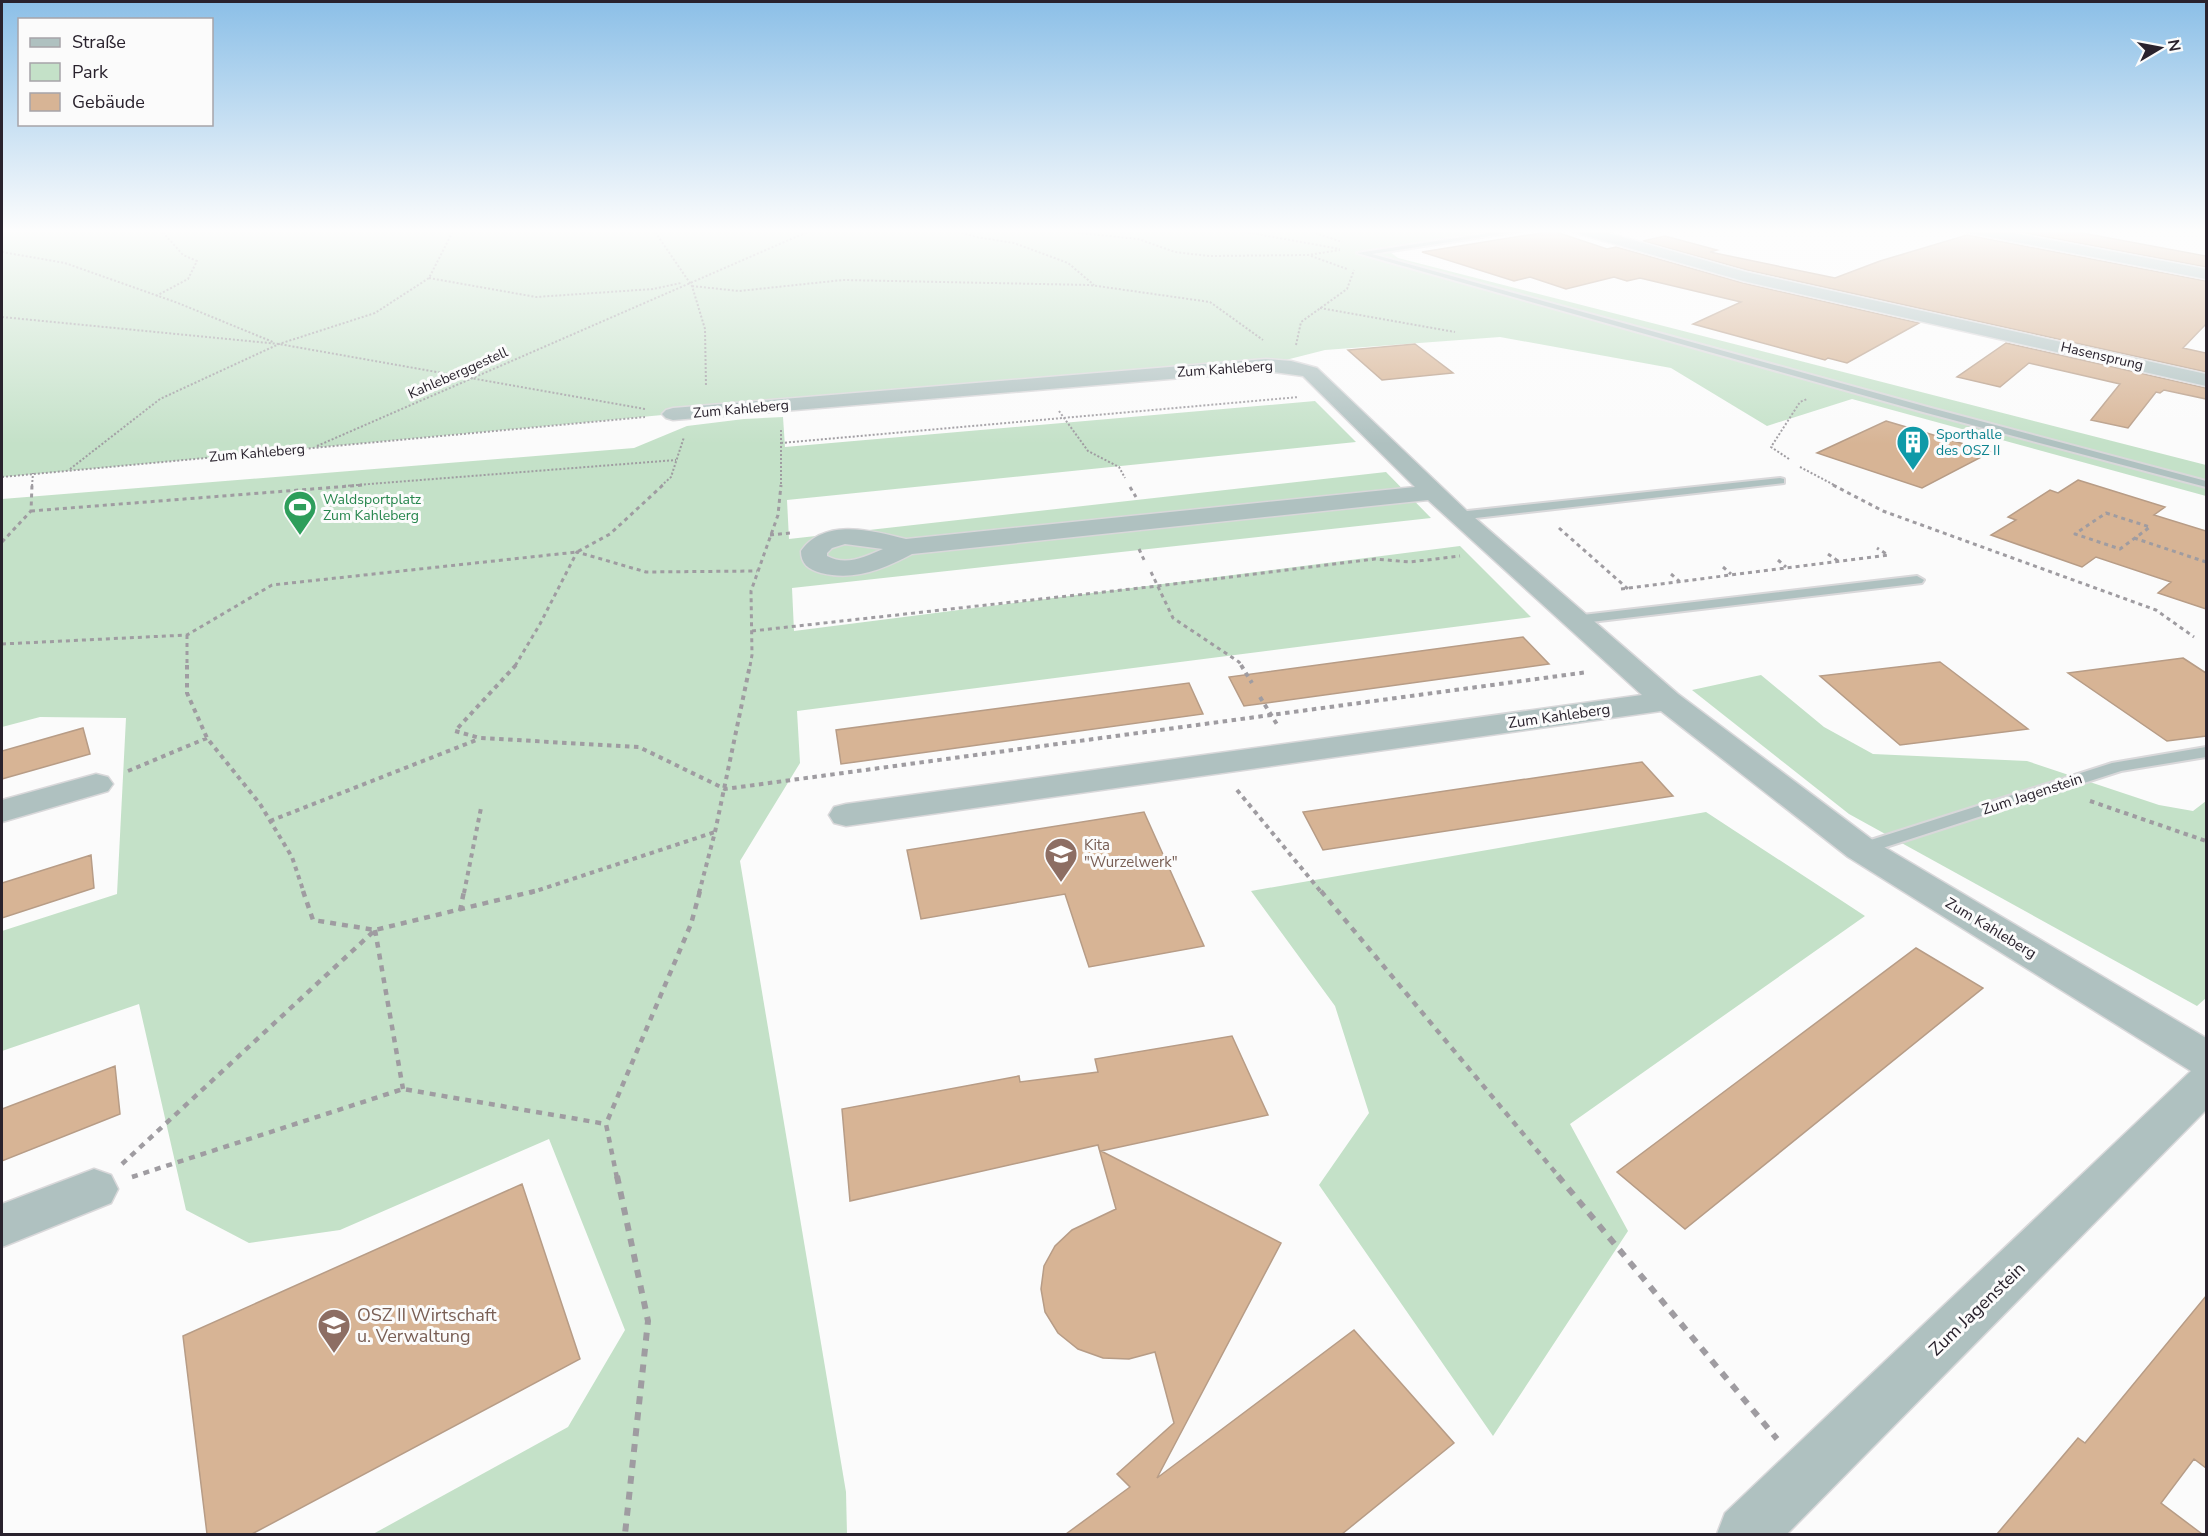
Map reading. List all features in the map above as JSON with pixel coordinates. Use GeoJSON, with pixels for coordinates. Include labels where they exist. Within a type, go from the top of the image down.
{"type":"FeatureCollection","features":[{"type":"Feature","properties":{"kind":"street","name":"Hasensprung"},"geometry":{"type":"LineString","coordinates":[[1853,301],[2206,380]]}},
{"type":"Feature","properties":{"kind":"street","name":"Zum Kahleberg"},"geometry":{"type":"LineString","coordinates":[[690,413],[1266,365],[1293,359],[1310,372],[1458,516],[1667,701],[1861,849],[2206,1059]]}},
{"type":"Feature","properties":{"kind":"street"},"geometry":{"type":"LineString","coordinates":[[906,547],[1432,492]]}},
{"type":"Feature","properties":{"kind":"street","name":"Zum Kahleberg"},"geometry":{"type":"LineString","coordinates":[[846,815],[1667,701]]}},
{"type":"Feature","properties":{"kind":"street"},"geometry":{"type":"LineString","coordinates":[[2,811],[96,784]]}},
{"type":"Feature","properties":{"kind":"street","name":"Zum Jagenstein"},"geometry":{"type":"LineString","coordinates":[[1746,1534],[2206,1083]]}},
{"type":"Feature","properties":{"kind":"street"},"geometry":{"type":"LineString","coordinates":[[2,1226],[94,1189]]}},
{"type":"Feature","properties":{"kind":"lane"},"geometry":{"type":"LineString","coordinates":[[1533,301],[2206,484]]}},
{"type":"Feature","properties":{"kind":"lane"},"geometry":{"type":"LineString","coordinates":[[1458,516],[1780,481]]}},
{"type":"Feature","properties":{"kind":"lane"},"geometry":{"type":"LineString","coordinates":[[1574,620],[1917,580]]}},
{"type":"Feature","properties":{"kind":"lane","name":"Zum Jagenstein"},"geometry":{"type":"LineString","coordinates":[[1861,849],[2118,767],[2206,752]]}},
{"type":"Feature","properties":{"kind":"path"},"geometry":{"type":"LineString","coordinates":[[168,301],[279,344]]}},
{"type":"Feature","properties":{"kind":"path"},"geometry":{"type":"LineString","coordinates":[[68,470],[160,399],[279,344],[375,313],[394,301]]}},
{"type":"Feature","properties":{"kind":"path","name":"Kahleberggestell"},"geometry":{"type":"LineString","coordinates":[[308,448],[647,301]]}},
{"type":"Feature","properties":{"kind":"path"},"geometry":{"type":"LineString","coordinates":[[696,301],[705,329],[690,413],[671,477],[610,534],[577,552],[540,624],[515,666],[455,731],[480,738],[639,747],[725,789],[1628,667]]}},
{"type":"Feature","properties":{"kind":"path"},"geometry":{"type":"LineString","coordinates":[[1201,301],[1210,302],[1293,359],[1301,322],[1330,301]]}},
{"type":"Feature","properties":{"kind":"path"},"geometry":{"type":"LineString","coordinates":[[1319,308],[1455,332]]}},
{"type":"Feature","properties":{"kind":"path"},"geometry":{"type":"LineString","coordinates":[[2,317],[279,344],[690,413]]}},
{"type":"Feature","properties":{"kind":"path"},"geometry":{"type":"LineString","coordinates":[[1843,387],[1800,402],[1771,447],[1812,475],[1883,511],[2156,610],[2194,637]]}},
{"type":"Feature","properties":{"kind":"path"},"geometry":{"type":"LineString","coordinates":[[781,443],[1332,394]]}},
{"type":"Feature","properties":{"kind":"path"},"geometry":{"type":"LineString","coordinates":[[625,1534],[648,1320],[606,1124],[692,924],[715,832],[752,655],[751,591],[778,515],[782,478],[780,405]]}},
{"type":"Feature","properties":{"kind":"path"},"geometry":{"type":"LineString","coordinates":[[1059,411],[1088,451],[1119,467],[1125,478]]}},
{"type":"Feature","properties":{"kind":"path","name":"Zum Kahleberg"},"geometry":{"type":"LineString","coordinates":[[2,477],[690,413]]}},
{"type":"Feature","properties":{"kind":"path"},"geometry":{"type":"LineString","coordinates":[[31,512],[676,460]]}},
{"type":"Feature","properties":{"kind":"path"},"geometry":{"type":"LineString","coordinates":[[2,542],[31,512],[33,473]]}},
{"type":"Feature","properties":{"kind":"path"},"geometry":{"type":"LineString","coordinates":[[1536,508],[1653,611]]}},
{"type":"Feature","properties":{"kind":"path"},"geometry":{"type":"LineString","coordinates":[[2106,513],[2150,527],[2134,538],[2120,549],[2075,534],[2106,513]]}},
{"type":"Feature","properties":{"kind":"path"},"geometry":{"type":"LineString","coordinates":[[2134,538],[2206,562]]}},
{"type":"Feature","properties":{"kind":"path"},"geometry":{"type":"LineString","coordinates":[[1617,590],[1888,555],[1877,548]]}},
{"type":"Feature","properties":{"kind":"path"},"geometry":{"type":"LineString","coordinates":[[2,644],[187,636],[272,585],[577,552],[646,572],[757,571]]}},
{"type":"Feature","properties":{"kind":"path"},"geometry":{"type":"LineString","coordinates":[[752,631],[1158,586],[1375,559],[1410,562],[1498,552]]}},
{"type":"Feature","properties":{"kind":"path"},"geometry":{"type":"LineString","coordinates":[[1828,554],[1838,561]]}},
{"type":"Feature","properties":{"kind":"path"},"geometry":{"type":"LineString","coordinates":[[1778,561],[1787,568]]}},
{"type":"Feature","properties":{"kind":"path"},"geometry":{"type":"LineString","coordinates":[[1723,567],[1732,574]]}},
{"type":"Feature","properties":{"kind":"path"},"geometry":{"type":"LineString","coordinates":[[1151,572],[1173,618],[1239,662],[1252,682]]}},
{"type":"Feature","properties":{"kind":"path"},"geometry":{"type":"LineString","coordinates":[[1671,574],[1680,581]]}},
{"type":"Feature","properties":{"kind":"path"},"geometry":{"type":"LineString","coordinates":[[187,636],[187,693],[207,738],[260,804],[292,857],[313,920],[375,930],[517,897],[715,832]]}},
{"type":"Feature","properties":{"kind":"path"},"geometry":{"type":"LineString","coordinates":[[96,784],[207,738]]}},
{"type":"Feature","properties":{"kind":"path"},"geometry":{"type":"LineString","coordinates":[[270,821],[480,738]]}},
{"type":"Feature","properties":{"kind":"path"},"geometry":{"type":"LineString","coordinates":[[1215,764],[1808,1475]]}},
{"type":"Feature","properties":{"kind":"path"},"geometry":{"type":"LineString","coordinates":[[2052,788],[2206,842]]}},
{"type":"Feature","properties":{"kind":"path"},"geometry":{"type":"LineString","coordinates":[[459,911],[481,808]]}},
{"type":"Feature","properties":{"kind":"path"},"geometry":{"type":"LineString","coordinates":[[375,930],[403,1089]]}},
{"type":"Feature","properties":{"kind":"path"},"geometry":{"type":"LineString","coordinates":[[94,1189],[375,930]]}},
{"type":"Feature","properties":{"kind":"path"},"geometry":{"type":"LineString","coordinates":[[94,1189],[403,1089],[606,1124]]}},
{"type":"Feature","properties":{"kind":"green space"},"geometry":{"type":"Polygon","coordinates":[[[2,301],[1565,301],[2206,465],[2206,496],[1852,399],[1767,426],[1671,368],[1500,337],[1325,350],[1266,365],[673,414],[2,477],[2,301]]]}},
{"type":"Feature","properties":{"kind":"green space"},"geometry":{"type":"Polygon","coordinates":[[[1315,401],[1356,442],[787,500],[789,539],[1386,472],[1431,518],[792,588],[794,631],[1460,546],[1531,617],[797,711],[800,763],[740,861],[846,1492],[847,1534],[373,1534],[568,1427],[625,1330],[549,1139],[340,1230],[249,1243],[186,1210],[139,1004],[2,1051],[2,931],[117,894],[126,718],[40,717],[2,727],[2,499],[634,448],[687,426],[744,419],[783,417],[785,447],[1315,401]]]}},
{"type":"Feature","properties":{"kind":"green space"},"geometry":{"type":"Polygon","coordinates":[[[1761,675],[1824,727],[1873,754],[2027,761],[2159,805],[2193,811],[2206,801],[2206,998],[2197,1006],[1849,814],[1692,690],[1761,675]]]}},
{"type":"Feature","properties":{"kind":"green space"},"geometry":{"type":"Polygon","coordinates":[[[1706,812],[1865,916],[1570,1124],[1628,1231],[1493,1436],[1319,1185],[1369,1113],[1335,1006],[1251,891],[1706,812]]]}},
{"type":"Feature","properties":{"kind":"building"},"geometry":{"type":"Polygon","coordinates":[[[1735,301],[1821,301],[1919,323],[1847,363],[1828,358],[1825,360],[1693,324],[1741,302],[1735,301]]]}},
{"type":"Feature","properties":{"kind":"building"},"geometry":{"type":"Polygon","coordinates":[[[1885,301],[2206,301],[2206,324],[2183,348],[2206,353],[2206,372],[1885,301]]]}},
{"type":"Feature","properties":{"kind":"building"},"geometry":{"type":"Polygon","coordinates":[[[2006,343],[2206,388],[2206,399],[2164,390],[2160,393],[2156,392],[2128,428],[2091,420],[2120,384],[2029,363],[2000,387],[1957,377],[2006,343]]]}},
{"type":"Feature","properties":{"kind":"building"},"geometry":{"type":"Polygon","coordinates":[[[1415,344],[1453,373],[1382,380],[1348,350],[1415,344]]]}},
{"type":"Feature","properties":{"kind":"building","name":"Sporthalle des OSZ II"},"geometry":{"type":"Polygon","coordinates":[[[1886,421],[1991,452],[1922,488],[1817,453],[1886,421]]]}},
{"type":"Feature","properties":{"kind":"building"},"geometry":{"type":"Polygon","coordinates":[[[2078,480],[2165,507],[2154,515],[2206,531],[2206,609],[2158,593],[2171,582],[2096,557],[2082,567],[1991,535],[2016,520],[2008,517],[2050,490],[2058,493],[2078,480]]]}},
{"type":"Feature","properties":{"kind":"building"},"geometry":{"type":"Polygon","coordinates":[[[1523,637],[1549,664],[1244,706],[1229,677],[1523,637]]]}},
{"type":"Feature","properties":{"kind":"building"},"geometry":{"type":"Polygon","coordinates":[[[2183,658],[2206,673],[2206,736],[2167,741],[2068,673],[2183,658]]]}},
{"type":"Feature","properties":{"kind":"building"},"geometry":{"type":"Polygon","coordinates":[[[1940,662],[2028,729],[1900,745],[1820,676],[1940,662]]]}},
{"type":"Feature","properties":{"kind":"building"},"geometry":{"type":"Polygon","coordinates":[[[1189,683],[1203,714],[841,764],[836,730],[1189,683]]]}},
{"type":"Feature","properties":{"kind":"building"},"geometry":{"type":"Polygon","coordinates":[[[83,728],[90,754],[2,779],[2,751],[83,728]]]}},
{"type":"Feature","properties":{"kind":"building"},"geometry":{"type":"Polygon","coordinates":[[[1642,762],[1673,796],[1323,850],[1303,812],[1642,762]]]}},
{"type":"Feature","properties":{"kind":"building"},"geometry":{"type":"Polygon","coordinates":[[[1144,812],[1204,946],[1089,967],[1065,894],[921,919],[907,850],[1144,812]]]}},
{"type":"Feature","properties":{"kind":"building"},"geometry":{"type":"Polygon","coordinates":[[[91,855],[94,888],[2,918],[2,883],[91,855]]]}},
{"type":"Feature","properties":{"kind":"building"},"geometry":{"type":"Polygon","coordinates":[[[1916,948],[1983,988],[1685,1229],[1617,1172],[1916,948]]]}},
{"type":"Feature","properties":{"kind":"building"},"geometry":{"type":"Polygon","coordinates":[[[1232,1036],[1268,1115],[1101,1151],[1281,1243],[1157,1478],[1354,1330],[1454,1443],[1342,1534],[1066,1534],[1130,1487],[1117,1474],[1174,1423],[1155,1352],[1129,1359],[1103,1358],[1078,1349],[1058,1333],[1045,1312],[1041,1289],[1044,1266],[1055,1246],[1072,1230],[1116,1209],[1098,1145],[850,1201],[842,1109],[1019,1076],[1020,1082],[1098,1072],[1095,1059],[1232,1036]]]}},
{"type":"Feature","properties":{"kind":"building"},"geometry":{"type":"Polygon","coordinates":[[[115,1066],[120,1114],[2,1161],[2,1109],[115,1066]]]}},
{"type":"Feature","properties":{"kind":"building"},"geometry":{"type":"Polygon","coordinates":[[[522,1184],[580,1359],[252,1534],[207,1534],[183,1336],[522,1184]]]}},
{"type":"Feature","properties":{"kind":"building"},"geometry":{"type":"Polygon","coordinates":[[[2206,1296],[2206,1468],[2194,1459],[2161,1503],[2202,1534],[1997,1534],[2078,1438],[2085,1443],[2206,1296]]]}},
{"type":"Feature","properties":{"kind":"place","name":"Sporthalle des OSZ II"},"geometry":{"type":"Point","coordinates":[1913,471]}},
{"type":"Feature","properties":{"kind":"place","name":"Waldsportplatz Zum Kahleberg"},"geometry":{"type":"Point","coordinates":[300,536]}},
{"type":"Feature","properties":{"kind":"place","name":"Kita \"Wurzelwerk\""},"geometry":{"type":"Point","coordinates":[1061,883]}},
{"type":"Feature","properties":{"kind":"place","name":"OSZ II Wirtschaft u. Verwaltung"},"geometry":{"type":"Point","coordinates":[334,1354]}}]}
